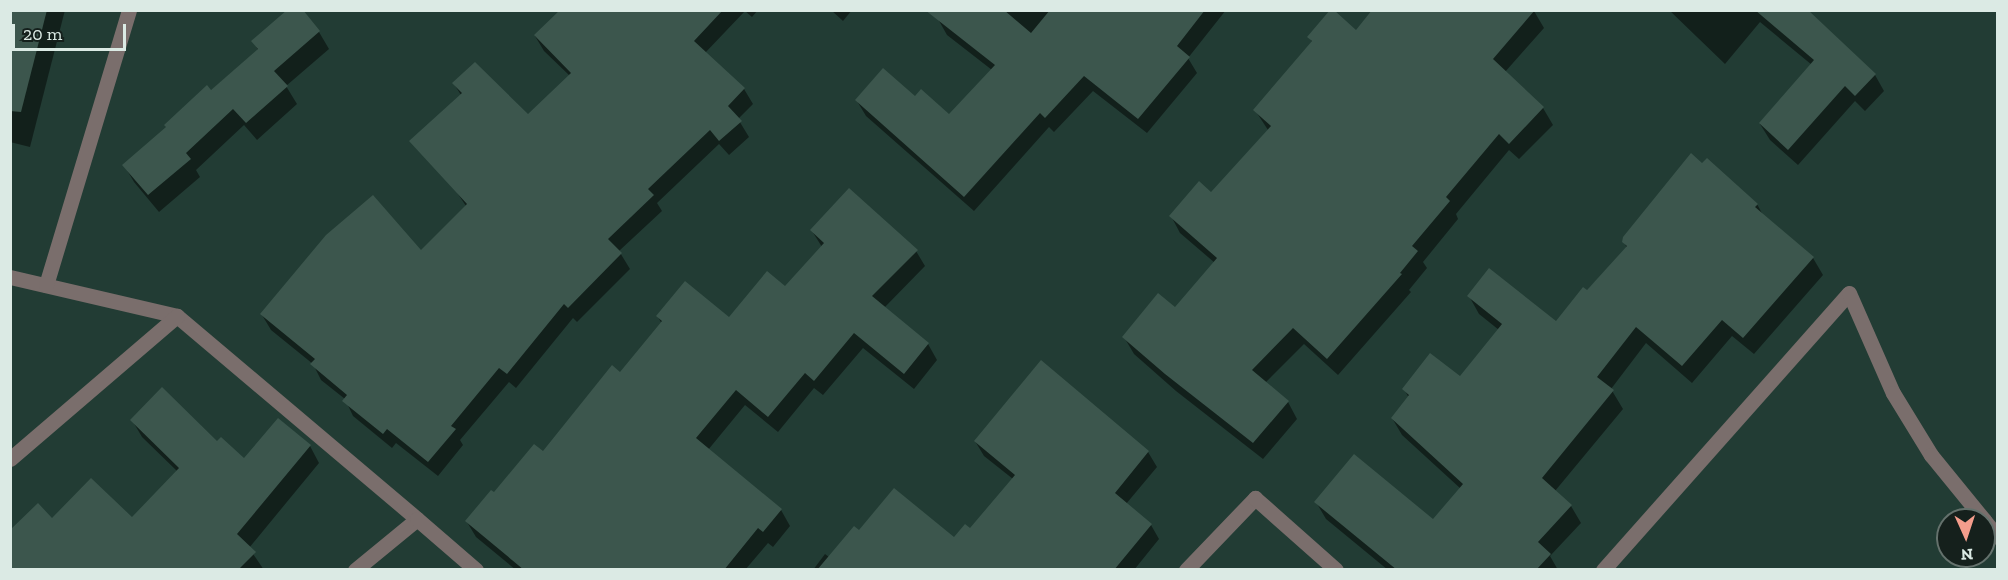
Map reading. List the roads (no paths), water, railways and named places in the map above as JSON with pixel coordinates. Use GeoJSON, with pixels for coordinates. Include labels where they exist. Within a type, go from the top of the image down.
{"type":"FeatureCollection","features":[{"type":"Feature","properties":{"kind":"street"},"geometry":{"type":"LineString","coordinates":[[46,285],[129,10]]}},
{"type":"Feature","properties":{"kind":"street"},"geometry":{"type":"LineString","coordinates":[[10,277],[177,316],[476,570]]}},
{"type":"Feature","properties":{"kind":"street"},"geometry":{"type":"LineString","coordinates":[[1603,570],[1849,293],[1893,393],[1931,455],[1974,508]]}},
{"type":"Feature","properties":{"kind":"street"},"geometry":{"type":"LineString","coordinates":[[10,459],[177,316]]}},
{"type":"Feature","properties":{"kind":"street"},"geometry":{"type":"LineString","coordinates":[[1186,570],[1255,498],[1336,570]]}},
{"type":"Feature","properties":{"kind":"street"},"geometry":{"type":"LineString","coordinates":[[355,570],[417,519]]}}]}
